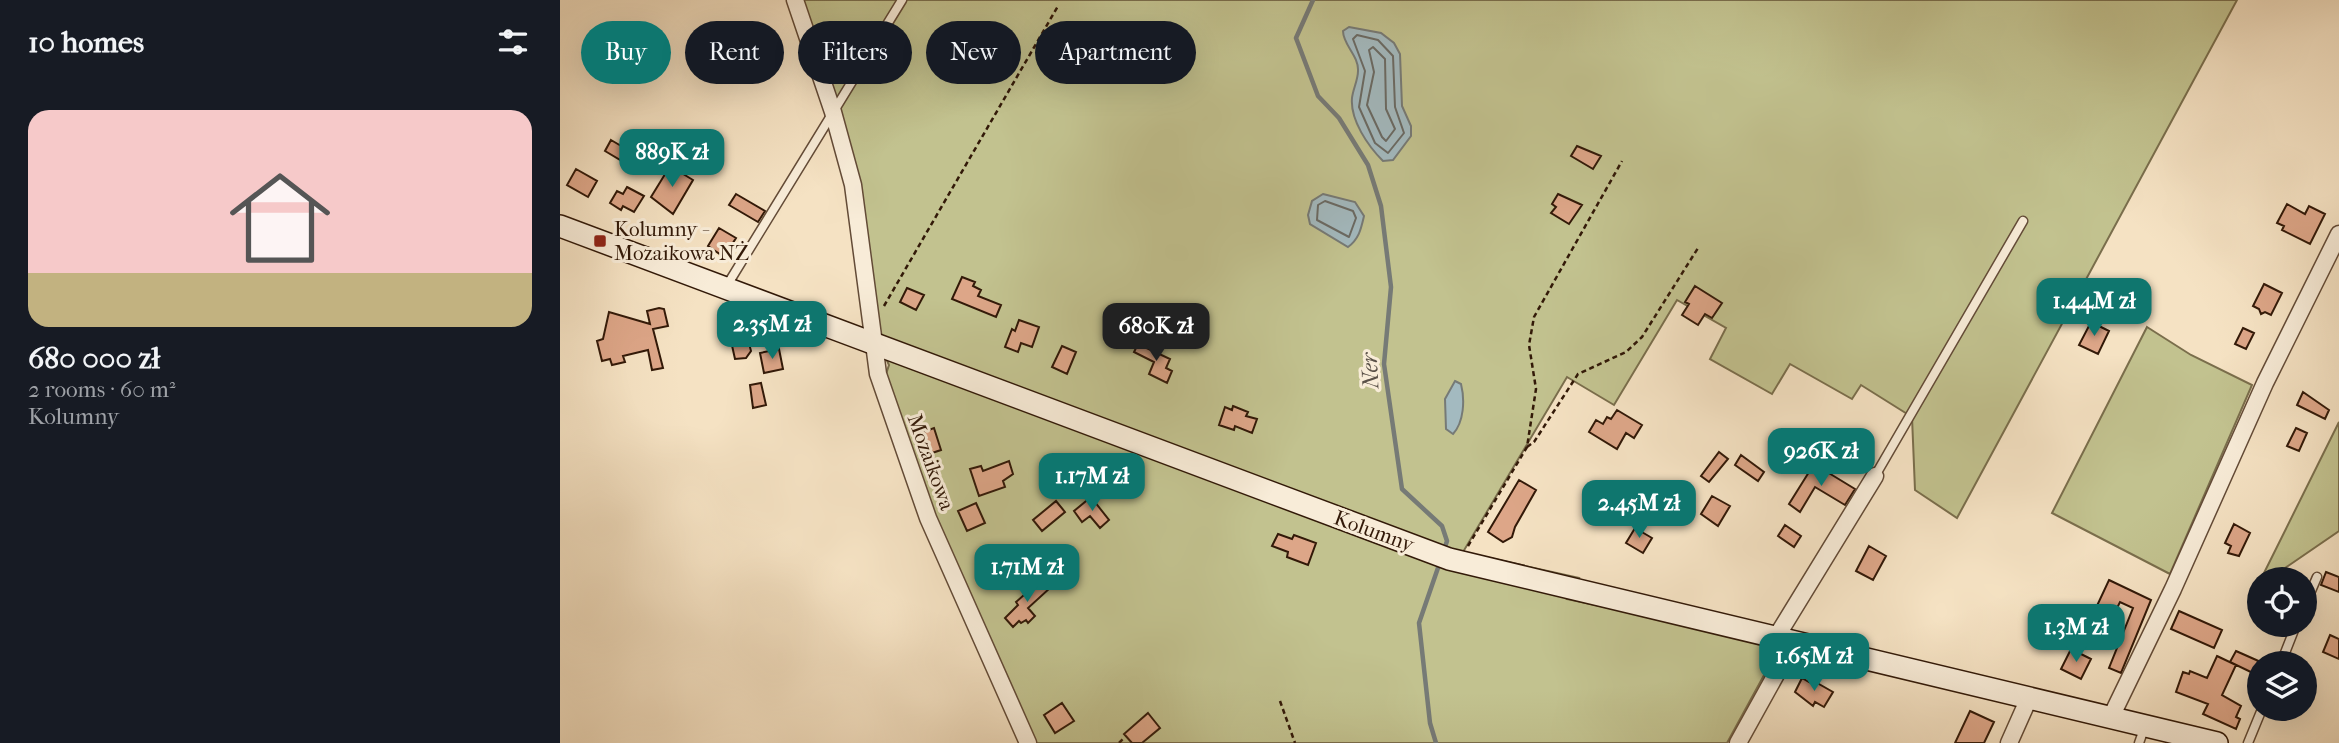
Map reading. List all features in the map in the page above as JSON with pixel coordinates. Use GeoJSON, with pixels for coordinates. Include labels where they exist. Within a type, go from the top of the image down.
{"type":"FeatureCollection","features":[{"type":"Feature","properties":{"kind":"street","name":"Mozaikowa"},"geometry":{"type":"LineString","coordinates":[[795,0],[833,112],[853,185],[878,374],[928,518],[1028,743]]}},
{"type":"Feature","properties":{"kind":"street","name":"Kolumny"},"geometry":{"type":"LineString","coordinates":[[560,226],[725,288],[873,335],[1446,557],[2111,717],[2142,734],[2217,743]]}},
{"type":"Feature","properties":{"kind":"street"},"geometry":{"type":"LineString","coordinates":[[2111,717],[2173,589],[2264,383],[2339,234]]}},
{"type":"Feature","properties":{"kind":"street"},"geometry":{"type":"LineString","coordinates":[[1738,743],[1786,640],[1780,631],[1875,476]]}},
{"type":"Feature","properties":{"kind":"street"},"geometry":{"type":"LineString","coordinates":[[2009,743],[2029,698]]}},
{"type":"Feature","properties":{"kind":"lane"},"geometry":{"type":"LineString","coordinates":[[725,288],[902,0]]}},
{"type":"Feature","properties":{"kind":"lane"},"geometry":{"type":"LineString","coordinates":[[1875,476],[2023,220]]}},
{"type":"Feature","properties":{"kind":"lane"},"geometry":{"type":"LineString","coordinates":[[2248,743],[2257,721]]}},
{"type":"Feature","properties":{"kind":"path"},"geometry":{"type":"LineString","coordinates":[[873,335],[1058,6]]}},
{"type":"Feature","properties":{"kind":"path"},"geometry":{"type":"LineString","coordinates":[[1446,557],[1493,501],[1527,447],[1534,417],[1536,389],[1529,345],[1534,317],[1622,161]]}},
{"type":"Feature","properties":{"kind":"path"},"geometry":{"type":"LineString","coordinates":[[1527,447],[1534,442],[1578,374],[1626,352],[1642,337],[1698,248]]}},
{"type":"Feature","properties":{"kind":"path"},"geometry":{"type":"LineString","coordinates":[[1280,701],[1295,743]]}},
{"type":"Feature","properties":{"kind":"path"},"geometry":{"type":"LineString","coordinates":[[1119,743],[1124,738]]}},
{"type":"Feature","properties":{"kind":"green space"},"geometry":{"type":"Polygon","coordinates":[[[798,0],[2237,0],[1957,518],[1915,490],[1912,417],[1861,385],[1852,399],[1790,364],[1772,394],[1710,359],[1726,328],[1677,300],[1614,405],[1567,377],[1463,552],[1579,578],[1567,599],[1781,644],[1727,743],[1035,743],[943,537],[895,412],[886,374],[889,365],[872,328],[859,207],[823,84],[912,84],[912,21],[804,21],[798,0]]]}},
{"type":"Feature","properties":{"kind":"green space"},"geometry":{"type":"Polygon","coordinates":[[[2147,327],[2191,355],[2252,385],[2170,574],[2052,513],[2147,327]]]}},
{"type":"Feature","properties":{"kind":"green space"},"geometry":{"type":"Polygon","coordinates":[[[2339,422],[2339,531],[2286,567],[2267,567],[2339,422]]]}},
{"type":"Feature","properties":{"kind":"water"},"geometry":{"type":"Polygon","coordinates":[[[1349,27],[1381,33],[1394,43],[1400,54],[1402,106],[1411,126],[1411,136],[1393,160],[1383,161],[1377,155],[1361,132],[1354,115],[1352,98],[1358,66],[1345,41],[1343,31],[1349,27]]]}},
{"type":"Feature","properties":{"kind":"water"},"geometry":{"type":"Polygon","coordinates":[[[1323,194],[1355,202],[1364,216],[1357,237],[1348,247],[1310,224],[1308,215],[1312,201],[1323,194]]]}},
{"type":"Feature","properties":{"kind":"water"},"geometry":{"type":"Polygon","coordinates":[[[1455,381],[1461,384],[1463,404],[1457,429],[1453,434],[1446,429],[1445,399],[1455,381]]]}},
{"type":"Feature","properties":{"kind":"building"},"geometry":{"type":"Polygon","coordinates":[[[611,140],[628,150],[622,161],[605,151],[611,140]]]}},
{"type":"Feature","properties":{"kind":"building"},"geometry":{"type":"Polygon","coordinates":[[[1577,146],[1601,156],[1593,169],[1571,156],[1577,146]]]}},
{"type":"Feature","properties":{"kind":"building"},"geometry":{"type":"Polygon","coordinates":[[[670,166],[693,180],[673,214],[651,197],[670,166]]]}},
{"type":"Feature","properties":{"kind":"building"},"geometry":{"type":"Polygon","coordinates":[[[576,169],[597,181],[588,197],[567,185],[576,169]]]}},
{"type":"Feature","properties":{"kind":"building"},"geometry":{"type":"Polygon","coordinates":[[[627,187],[644,196],[634,212],[623,206],[621,210],[610,203],[617,191],[623,194],[627,187]]]}},
{"type":"Feature","properties":{"kind":"building"},"geometry":{"type":"Polygon","coordinates":[[[736,194],[765,211],[758,222],[729,205],[736,194]]]}},
{"type":"Feature","properties":{"kind":"building"},"geometry":{"type":"Polygon","coordinates":[[[1558,194],[1582,205],[1569,224],[1551,213],[1556,207],[1552,204],[1558,194]]]}},
{"type":"Feature","properties":{"kind":"building"},"geometry":{"type":"Polygon","coordinates":[[[2287,204],[2305,214],[2309,206],[2325,214],[2310,244],[2282,230],[2284,226],[2277,223],[2287,204]]]}},
{"type":"Feature","properties":{"kind":"building"},"geometry":{"type":"Polygon","coordinates":[[[719,228],[736,238],[724,257],[708,246],[719,228]]]}},
{"type":"Feature","properties":{"kind":"building"},"geometry":{"type":"Polygon","coordinates":[[[962,277],[975,282],[973,286],[981,290],[978,296],[1001,305],[996,317],[952,299],[962,277]]]}},
{"type":"Feature","properties":{"kind":"building"},"geometry":{"type":"Polygon","coordinates":[[[2264,284],[2282,293],[2271,315],[2265,312],[2261,314],[2259,309],[2253,306],[2264,284]]]}},
{"type":"Feature","properties":{"kind":"building"},"geometry":{"type":"Polygon","coordinates":[[[1695,286],[1722,303],[1712,318],[1705,314],[1698,325],[1682,315],[1689,304],[1685,302],[1695,286]]]}},
{"type":"Feature","properties":{"kind":"building"},"geometry":{"type":"Polygon","coordinates":[[[907,288],[924,295],[916,310],[900,302],[907,288]]]}},
{"type":"Feature","properties":{"kind":"building"},"geometry":{"type":"Polygon","coordinates":[[[664,309],[668,326],[653,329],[663,368],[652,370],[648,350],[623,356],[625,362],[612,365],[610,359],[602,361],[597,341],[603,339],[609,312],[650,324],[647,311],[664,309]]]}},
{"type":"Feature","properties":{"kind":"building"},"geometry":{"type":"Polygon","coordinates":[[[1019,320],[1039,327],[1032,347],[1021,343],[1018,352],[1005,347],[1019,320]]]}},
{"type":"Feature","properties":{"kind":"building"},"geometry":{"type":"Polygon","coordinates":[[[2091,322],[2109,331],[2098,354],[2079,345],[2091,322]]]}},
{"type":"Feature","properties":{"kind":"building"},"geometry":{"type":"Polygon","coordinates":[[[744,324],[751,351],[746,358],[735,359],[729,332],[744,324]]]}},
{"type":"Feature","properties":{"kind":"building"},"geometry":{"type":"Polygon","coordinates":[[[2243,328],[2254,333],[2246,349],[2235,344],[2243,328]]]}},
{"type":"Feature","properties":{"kind":"building"},"geometry":{"type":"Polygon","coordinates":[[[1138,344],[1170,359],[1166,368],[1172,371],[1167,383],[1149,374],[1154,362],[1134,352],[1138,344]]]}},
{"type":"Feature","properties":{"kind":"building"},"geometry":{"type":"Polygon","coordinates":[[[1062,346],[1076,352],[1067,374],[1052,367],[1062,346]]]}},
{"type":"Feature","properties":{"kind":"building"},"geometry":{"type":"Polygon","coordinates":[[[779,349],[783,369],[764,373],[760,353],[779,349]]]}},
{"type":"Feature","properties":{"kind":"building"},"geometry":{"type":"Polygon","coordinates":[[[761,383],[766,405],[753,408],[750,385],[761,383]]]}},
{"type":"Feature","properties":{"kind":"building"},"geometry":{"type":"Polygon","coordinates":[[[2303,392],[2329,410],[2325,419],[2297,405],[2303,392]]]}},
{"type":"Feature","properties":{"kind":"building"},"geometry":{"type":"Polygon","coordinates":[[[1233,406],[1248,412],[1246,416],[1257,419],[1252,433],[1235,426],[1234,430],[1219,425],[1225,407],[1232,410],[1233,406]]]}},
{"type":"Feature","properties":{"kind":"building"},"geometry":{"type":"Polygon","coordinates":[[[1617,410],[1642,425],[1634,438],[1626,433],[1617,449],[1589,432],[1596,420],[1603,424],[1607,417],[1611,419],[1617,410]]]}},
{"type":"Feature","properties":{"kind":"building"},"geometry":{"type":"Polygon","coordinates":[[[934,428],[941,450],[923,456],[915,435],[934,428]]]}},
{"type":"Feature","properties":{"kind":"building"},"geometry":{"type":"Polygon","coordinates":[[[2296,428],[2307,433],[2299,451],[2287,446],[2296,428]]]}},
{"type":"Feature","properties":{"kind":"building"},"geometry":{"type":"Polygon","coordinates":[[[1719,452],[1728,459],[1709,482],[1701,476],[1719,452]]]}},
{"type":"Feature","properties":{"kind":"building"},"geometry":{"type":"Polygon","coordinates":[[[1741,455],[1764,472],[1758,481],[1735,465],[1741,455]]]}},
{"type":"Feature","properties":{"kind":"building"},"geometry":{"type":"Polygon","coordinates":[[[1009,461],[1013,474],[1003,481],[1005,487],[979,496],[970,469],[981,466],[983,471],[1009,461]]]}},
{"type":"Feature","properties":{"kind":"building"},"geometry":{"type":"Polygon","coordinates":[[[1814,464],[1855,489],[1845,505],[1815,487],[1800,512],[1789,504],[1814,464]]]}},
{"type":"Feature","properties":{"kind":"building"},"geometry":{"type":"Polygon","coordinates":[[[1519,480],[1536,490],[1512,537],[1503,542],[1488,532],[1519,480]]]}},
{"type":"Feature","properties":{"kind":"building"},"geometry":{"type":"Polygon","coordinates":[[[1712,496],[1730,506],[1718,526],[1701,514],[1712,496]]]}},
{"type":"Feature","properties":{"kind":"building"},"geometry":{"type":"Polygon","coordinates":[[[1091,497],[1109,520],[1100,528],[1090,516],[1082,522],[1074,511],[1091,497]]]}},
{"type":"Feature","properties":{"kind":"building"},"geometry":{"type":"Polygon","coordinates":[[[1056,501],[1065,512],[1042,531],[1033,520],[1056,501]]]}},
{"type":"Feature","properties":{"kind":"building"},"geometry":{"type":"Polygon","coordinates":[[[976,503],[985,523],[967,531],[958,511],[976,503]]]}},
{"type":"Feature","properties":{"kind":"building"},"geometry":{"type":"Polygon","coordinates":[[[2234,524],[2250,533],[2239,556],[2228,553],[2231,546],[2225,543],[2234,524]]]}},
{"type":"Feature","properties":{"kind":"building"},"geometry":{"type":"Polygon","coordinates":[[[1785,525],[1801,536],[1794,547],[1778,536],[1785,525]]]}},
{"type":"Feature","properties":{"kind":"building"},"geometry":{"type":"Polygon","coordinates":[[[1635,528],[1652,538],[1643,553],[1626,543],[1635,528]]]}},
{"type":"Feature","properties":{"kind":"building"},"geometry":{"type":"Polygon","coordinates":[[[1278,534],[1292,539],[1294,535],[1316,543],[1308,565],[1287,557],[1288,552],[1272,546],[1278,534]]]}},
{"type":"Feature","properties":{"kind":"building"},"geometry":{"type":"Polygon","coordinates":[[[1869,546],[1886,556],[1873,580],[1856,571],[1869,546]]]}},
{"type":"Feature","properties":{"kind":"building"},"geometry":{"type":"Polygon","coordinates":[[[2326,572],[2339,577],[2339,592],[2321,585],[2326,572]]]}},
{"type":"Feature","properties":{"kind":"building"},"geometry":{"type":"Polygon","coordinates":[[[1042,579],[1050,588],[1028,608],[1035,616],[1028,623],[1026,620],[1021,623],[1019,621],[1013,627],[1005,618],[1018,605],[1016,602],[1042,579]]]}},
{"type":"Feature","properties":{"kind":"building"},"geometry":{"type":"Polygon","coordinates":[[[2109,580],[2151,600],[2121,673],[2109,668],[2133,608],[2120,602],[2112,618],[2095,610],[2109,580]]]}},
{"type":"Feature","properties":{"kind":"building"},"geometry":{"type":"Polygon","coordinates":[[[2179,611],[2222,630],[2214,648],[2171,629],[2179,611]]]}},
{"type":"Feature","properties":{"kind":"building"},"geometry":{"type":"Polygon","coordinates":[[[2330,635],[2339,639],[2339,659],[2323,652],[2330,635]]]}},
{"type":"Feature","properties":{"kind":"building"},"geometry":{"type":"Polygon","coordinates":[[[2071,649],[2091,659],[2081,679],[2061,669],[2071,649]]]}},
{"type":"Feature","properties":{"kind":"building"},"geometry":{"type":"Polygon","coordinates":[[[2236,651],[2247,656],[2247,670],[2230,662],[2236,651]]]}},
{"type":"Feature","properties":{"kind":"building"},"geometry":{"type":"Polygon","coordinates":[[[2217,656],[2236,665],[2222,695],[2241,706],[2236,717],[2240,719],[2236,729],[2203,714],[2208,704],[2176,692],[2183,672],[2189,674],[2190,671],[2207,678],[2217,656]]]}},
{"type":"Feature","properties":{"kind":"building"},"geometry":{"type":"Polygon","coordinates":[[[1802,678],[1809,682],[1810,679],[1833,692],[1824,707],[1815,702],[1813,706],[1795,692],[1802,678]]]}},
{"type":"Feature","properties":{"kind":"building"},"geometry":{"type":"Polygon","coordinates":[[[1062,703],[1074,721],[1055,733],[1044,715],[1062,703]]]}},
{"type":"Feature","properties":{"kind":"building"},"geometry":{"type":"Polygon","coordinates":[[[1970,711],[1994,722],[1984,743],[1955,743],[1970,711]]]}},
{"type":"Feature","properties":{"kind":"building"},"geometry":{"type":"Polygon","coordinates":[[[1148,713],[1160,728],[1142,743],[1132,743],[1124,734],[1148,713]]]}},
{"type":"Feature","properties":{"kind":"waterway","name":"Ner"},"geometry":{"type":"LineString","coordinates":[[1313,0],[1296,38],[1318,96],[1339,118],[1368,165],[1381,206],[1391,287],[1384,364],[1402,489],[1442,526],[1447,541],[1444,550]]}},
{"type":"Feature","properties":{"kind":"waterway","name":"Ner"},"geometry":{"type":"LineString","coordinates":[[1436,743],[1430,723],[1419,623],[1440,562]]}},
{"type":"Feature","properties":{"kind":"place","name":"Kolumny - Mozaikowa NŻ"},"geometry":{"type":"Point","coordinates":[600,241]}}]}
